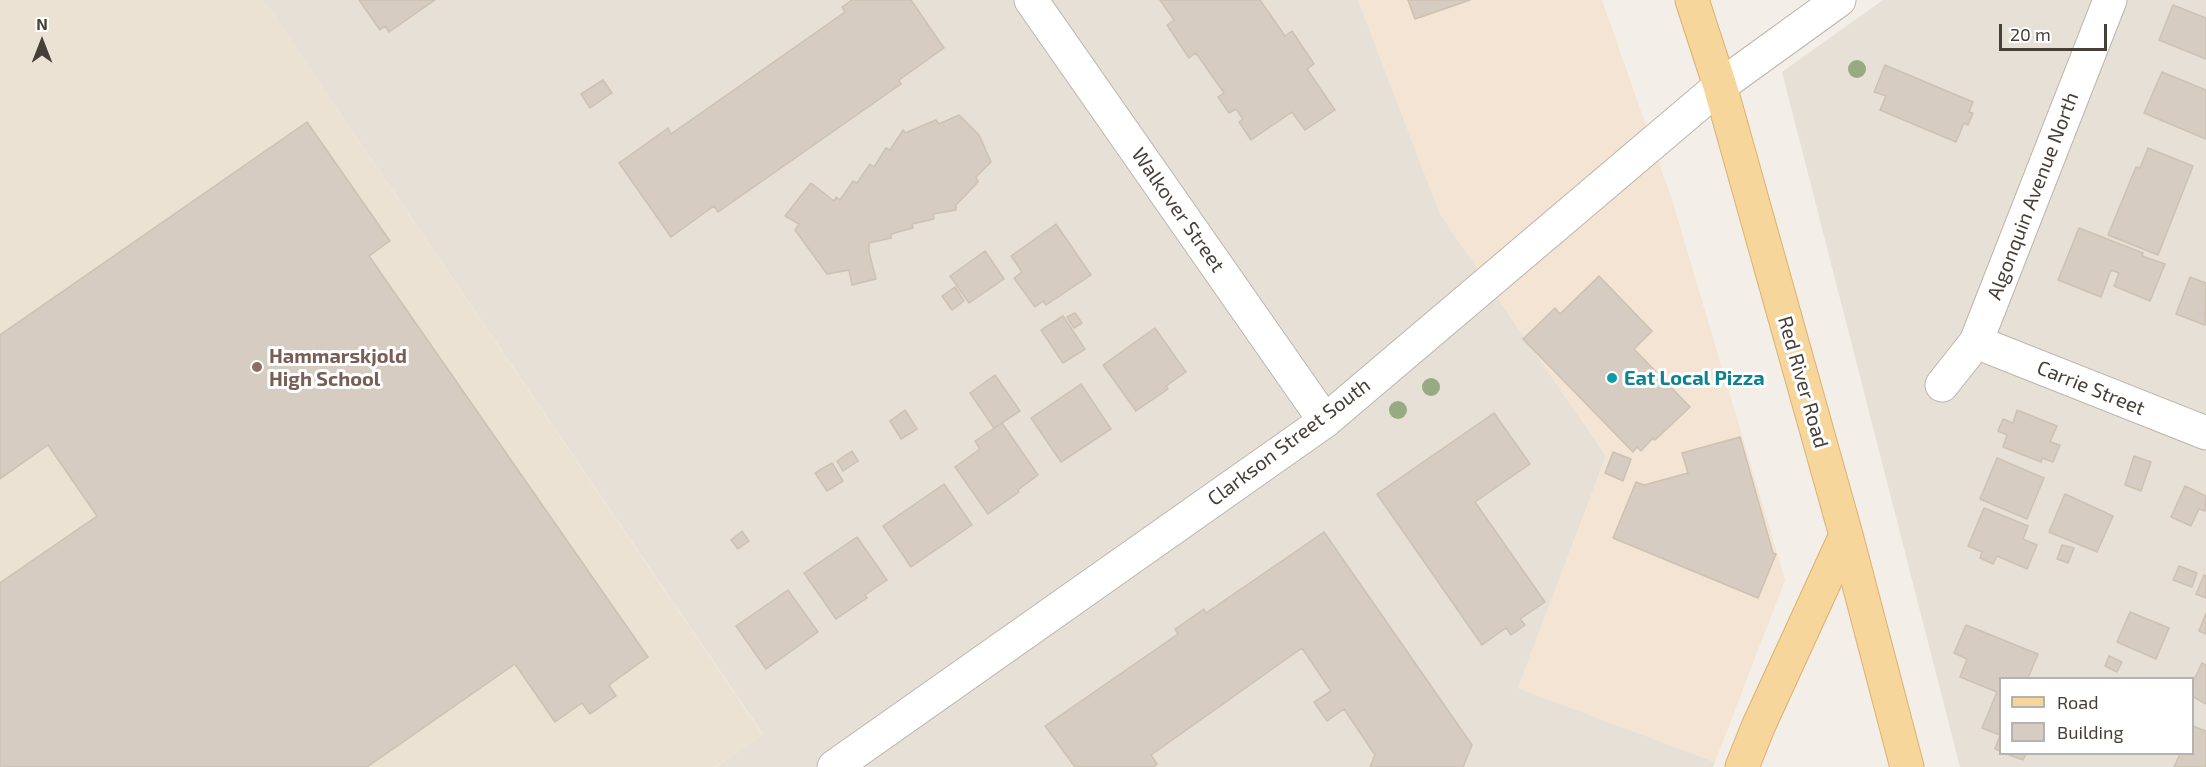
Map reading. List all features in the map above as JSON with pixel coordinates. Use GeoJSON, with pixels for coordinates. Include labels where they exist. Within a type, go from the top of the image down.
{"type":"FeatureCollection","features":[{"type":"Feature","properties":{"kind":"main road","name":"Red River Road"},"geometry":{"type":"LineString","coordinates":[[1692,0],[1720,86],[1846,535],[1907,767]]}},
{"type":"Feature","properties":{"kind":"main road"},"geometry":{"type":"LineString","coordinates":[[1742,767],[1846,535]]}},
{"type":"Feature","properties":{"kind":"street","name":"Walkover Street"},"geometry":{"type":"LineString","coordinates":[[1031,0],[1325,421]]}},
{"type":"Feature","properties":{"kind":"street","name":"Clarkson Street South"},"geometry":{"type":"LineString","coordinates":[[834,767],[1325,421],[1720,86],[1839,0]]}},
{"type":"Feature","properties":{"kind":"street","name":"Algonquin Avenue North"},"geometry":{"type":"LineString","coordinates":[[1942,385],[1976,342],[2110,0]]}},
{"type":"Feature","properties":{"kind":"street","name":"Carrie Street"},"geometry":{"type":"LineString","coordinates":[[1976,342],[2206,433]]}},
{"type":"Feature","properties":{"kind":"shaded area","name":"Hammarskjold High School"},"geometry":{"type":"Polygon","coordinates":[[[0,0],[263,0],[763,735],[715,767],[0,767],[0,0]]]}},
{"type":"Feature","properties":{"kind":"shaded area"},"geometry":{"type":"Polygon","coordinates":[[[263,0],[1358,0],[1440,214],[1606,456],[1518,688],[1715,762],[1713,767],[716,767],[763,734],[263,0]]]}},
{"type":"Feature","properties":{"kind":"shaded area"},"geometry":{"type":"Polygon","coordinates":[[[1358,0],[1602,0],[1672,200],[1785,580],[1715,762],[1518,688],[1606,456],[1440,214],[1358,0]]]}},
{"type":"Feature","properties":{"kind":"shaded area"},"geometry":{"type":"Polygon","coordinates":[[[1883,0],[2206,0],[2206,767],[1960,767],[1782,72],[1883,0]]]}},
{"type":"Feature","properties":{"kind":"building"},"geometry":{"type":"Polygon","coordinates":[[[359,0],[435,0],[389,32],[385,26],[380,30],[359,0]]]}},
{"type":"Feature","properties":{"kind":"building"},"geometry":{"type":"Polygon","coordinates":[[[852,0],[911,0],[944,48],[899,80],[901,84],[718,212],[714,206],[671,237],[619,163],[668,128],[671,134],[845,12],[842,7],[852,0]]]}},
{"type":"Feature","properties":{"kind":"building"},"geometry":{"type":"Polygon","coordinates":[[[1160,0],[1260,0],[1285,36],[1292,31],[1314,64],[1307,69],[1335,110],[1305,130],[1292,112],[1251,140],[1239,122],[1243,119],[1236,109],[1229,113],[1218,97],[1224,93],[1196,53],[1189,58],[1167,25],[1174,20],[1160,0]]]}},
{"type":"Feature","properties":{"kind":"building"},"geometry":{"type":"Polygon","coordinates":[[[1408,0],[1470,0],[1415,19],[1408,0]]]}},
{"type":"Feature","properties":{"kind":"building"},"geometry":{"type":"Polygon","coordinates":[[[2173,5],[2206,18],[2206,59],[2159,40],[2173,5]]]}},
{"type":"Feature","properties":{"kind":"building"},"geometry":{"type":"Polygon","coordinates":[[[1885,65],[1973,102],[1969,112],[1973,113],[1968,125],[1964,123],[1956,142],[1880,110],[1886,96],[1874,92],[1885,65]]]}},
{"type":"Feature","properties":{"kind":"building"},"geometry":{"type":"Polygon","coordinates":[[[2162,72],[2206,90],[2206,139],[2144,113],[2162,72]]]}},
{"type":"Feature","properties":{"kind":"building"},"geometry":{"type":"Polygon","coordinates":[[[603,80],[612,93],[590,108],[581,94],[603,80]]]}},
{"type":"Feature","properties":{"kind":"building"},"geometry":{"type":"Polygon","coordinates":[[[959,115],[979,135],[991,162],[976,177],[978,182],[956,205],[956,210],[933,214],[934,219],[912,224],[913,228],[891,234],[891,238],[869,243],[876,279],[852,285],[849,270],[827,274],[795,230],[799,224],[785,216],[811,183],[834,201],[836,197],[840,200],[853,181],[857,183],[870,164],[874,167],[886,148],[890,150],[903,130],[905,133],[936,120],[939,124],[959,115]]]}},
{"type":"Feature","properties":{"kind":"building","name":"Hammarskjold High School"},"geometry":{"type":"Polygon","coordinates":[[[307,122],[390,241],[369,256],[648,657],[609,685],[616,696],[590,714],[582,703],[555,722],[515,664],[367,767],[0,767],[0,583],[97,516],[48,445],[0,479],[0,335],[307,122]]]}},
{"type":"Feature","properties":{"kind":"building"},"geometry":{"type":"Polygon","coordinates":[[[2148,148],[2193,166],[2158,255],[2108,235],[2136,167],[2140,168],[2148,148]]]}},
{"type":"Feature","properties":{"kind":"building"},"geometry":{"type":"Polygon","coordinates":[[[1056,224],[1091,275],[1046,305],[1043,301],[1035,307],[1014,278],[1022,272],[1011,256],[1056,224]]]}},
{"type":"Feature","properties":{"kind":"building"},"geometry":{"type":"Polygon","coordinates":[[[2079,228],[2165,264],[2150,301],[2114,286],[2119,273],[2111,270],[2101,297],[2058,280],[2079,228]]]}},
{"type":"Feature","properties":{"kind":"building"},"geometry":{"type":"Polygon","coordinates":[[[985,251],[1004,279],[969,303],[950,276],[985,251]]]}},
{"type":"Feature","properties":{"kind":"building","name":"Eat Local Pizza"},"geometry":{"type":"Polygon","coordinates":[[[1599,276],[1652,331],[1634,349],[1690,407],[1641,451],[1637,447],[1633,452],[1523,339],[1555,308],[1560,314],[1599,276]]]}},
{"type":"Feature","properties":{"kind":"building"},"geometry":{"type":"Polygon","coordinates":[[[2190,277],[2206,283],[2205,325],[2176,314],[2190,277]]]}},
{"type":"Feature","properties":{"kind":"building"},"geometry":{"type":"Polygon","coordinates":[[[955,287],[964,301],[952,310],[942,296],[955,287]]]}},
{"type":"Feature","properties":{"kind":"building"},"geometry":{"type":"Polygon","coordinates":[[[1075,313],[1082,323],[1074,328],[1067,317],[1075,313]]]}},
{"type":"Feature","properties":{"kind":"building"},"geometry":{"type":"Polygon","coordinates":[[[1063,316],[1085,349],[1063,363],[1041,330],[1063,316]]]}},
{"type":"Feature","properties":{"kind":"building"},"geometry":{"type":"Polygon","coordinates":[[[1155,328],[1186,372],[1166,386],[1168,389],[1136,411],[1103,365],[1155,328]]]}},
{"type":"Feature","properties":{"kind":"building"},"geometry":{"type":"Polygon","coordinates":[[[995,375],[1020,411],[994,428],[970,393],[995,375]]]}},
{"type":"Feature","properties":{"kind":"building"},"geometry":{"type":"Polygon","coordinates":[[[1081,384],[1111,429],[1061,462],[1031,418],[1081,384]]]}},
{"type":"Feature","properties":{"kind":"building"},"geometry":{"type":"Polygon","coordinates":[[[905,410],[917,429],[901,439],[890,421],[905,410]]]}},
{"type":"Feature","properties":{"kind":"building"},"geometry":{"type":"Polygon","coordinates":[[[2017,410],[2057,426],[2050,442],[2060,445],[2053,462],[2042,458],[2041,462],[2003,447],[2007,435],[1998,431],[2003,419],[2013,423],[2017,410]]]}},
{"type":"Feature","properties":{"kind":"building"},"geometry":{"type":"Polygon","coordinates":[[[1494,413],[1530,464],[1475,502],[1545,602],[1520,619],[1525,625],[1511,635],[1506,628],[1482,645],[1377,494],[1494,413]]]}},
{"type":"Feature","properties":{"kind":"building"},"geometry":{"type":"Polygon","coordinates":[[[1002,423],[1038,475],[988,514],[955,467],[980,449],[975,441],[1002,423]]]}},
{"type":"Feature","properties":{"kind":"building"},"geometry":{"type":"Polygon","coordinates":[[[1740,437],[1773,553],[1776,554],[1758,598],[1613,538],[1636,482],[1644,485],[1688,473],[1682,453],[1740,437]]]}},
{"type":"Feature","properties":{"kind":"building"},"geometry":{"type":"Polygon","coordinates":[[[852,451],[858,461],[843,471],[837,461],[852,451]]]}},
{"type":"Feature","properties":{"kind":"building"},"geometry":{"type":"Polygon","coordinates":[[[1613,452],[1631,459],[1623,481],[1605,473],[1613,452]]]}},
{"type":"Feature","properties":{"kind":"building"},"geometry":{"type":"Polygon","coordinates":[[[2134,456],[2151,462],[2141,491],[2125,485],[2134,456]]]}},
{"type":"Feature","properties":{"kind":"building"},"geometry":{"type":"Polygon","coordinates":[[[1997,458],[2044,478],[2027,519],[1980,499],[1997,458]]]}},
{"type":"Feature","properties":{"kind":"building"},"geometry":{"type":"Polygon","coordinates":[[[832,463],[843,481],[827,491],[815,473],[832,463]]]}},
{"type":"Feature","properties":{"kind":"building"},"geometry":{"type":"Polygon","coordinates":[[[944,484],[972,525],[911,567],[883,526],[944,484]]]}},
{"type":"Feature","properties":{"kind":"building"},"geometry":{"type":"Polygon","coordinates":[[[2185,486],[2206,496],[2205,511],[2199,509],[2191,526],[2171,517],[2185,486]]]}},
{"type":"Feature","properties":{"kind":"building"},"geometry":{"type":"Polygon","coordinates":[[[2065,494],[2113,516],[2097,552],[2049,532],[2065,494]]]}},
{"type":"Feature","properties":{"kind":"building"},"geometry":{"type":"Polygon","coordinates":[[[1984,508],[2028,526],[2023,539],[2037,545],[2027,569],[1997,556],[1993,564],[1980,558],[1982,552],[1968,546],[1984,508]]]}},
{"type":"Feature","properties":{"kind":"building"},"geometry":{"type":"Polygon","coordinates":[[[742,531],[749,541],[738,549],[731,540],[742,531]]]}},
{"type":"Feature","properties":{"kind":"building"},"geometry":{"type":"Polygon","coordinates":[[[1324,532],[1472,745],[1463,767],[1370,767],[1375,755],[1344,709],[1327,721],[1314,702],[1331,691],[1302,648],[1151,755],[1157,764],[1153,767],[1075,767],[1045,726],[1178,634],[1175,629],[1204,609],[1206,613],[1324,532]]]}},
{"type":"Feature","properties":{"kind":"building"},"geometry":{"type":"Polygon","coordinates":[[[857,537],[887,580],[865,595],[867,598],[836,619],[804,573],[857,537]]]}},
{"type":"Feature","properties":{"kind":"building"},"geometry":{"type":"Polygon","coordinates":[[[2062,545],[2074,548],[2068,563],[2057,559],[2062,545]]]}},
{"type":"Feature","properties":{"kind":"building"},"geometry":{"type":"Polygon","coordinates":[[[2179,566],[2197,573],[2192,587],[2173,580],[2179,566]]]}},
{"type":"Feature","properties":{"kind":"building"},"geometry":{"type":"Polygon","coordinates":[[[2204,575],[2206,576],[2206,598],[2196,594],[2204,575]]]}},
{"type":"Feature","properties":{"kind":"building"},"geometry":{"type":"Polygon","coordinates":[[[788,590],[818,632],[766,669],[736,626],[788,590]]]}},
{"type":"Feature","properties":{"kind":"building"},"geometry":{"type":"Polygon","coordinates":[[[2130,612],[2169,628],[2156,659],[2117,642],[2130,612]]]}},
{"type":"Feature","properties":{"kind":"building"},"geometry":{"type":"Polygon","coordinates":[[[2206,613],[2206,634],[2199,631],[2206,613]]]}},
{"type":"Feature","properties":{"kind":"building"},"geometry":{"type":"Polygon","coordinates":[[[1966,625],[2038,654],[2028,677],[1999,677],[1999,735],[1982,728],[1997,692],[1960,677],[1967,659],[1954,653],[1966,625]]]}},
{"type":"Feature","properties":{"kind":"building"},"geometry":{"type":"Polygon","coordinates":[[[2109,656],[2122,662],[2117,672],[2105,666],[2109,656]]]}},
{"type":"Feature","properties":{"kind":"building"},"geometry":{"type":"Polygon","coordinates":[[[2202,663],[2206,665],[2206,704],[2194,697],[2194,680],[2202,663]]]}},
{"type":"Feature","properties":{"kind":"building"},"geometry":{"type":"Polygon","coordinates":[[[2194,727],[2206,731],[2206,767],[2174,767],[2180,755],[2194,755],[2194,727]]]}},
{"type":"Feature","properties":{"kind":"building"},"geometry":{"type":"Polygon","coordinates":[[[1999,738],[1999,751],[1995,749],[1999,738]]]}},
{"type":"Feature","properties":{"kind":"building"},"geometry":{"type":"Polygon","coordinates":[[[2010,755],[2026,755],[2023,760],[2010,755]]]}},
{"type":"Feature","properties":{"kind":"place","name":"Hammarskjold High School"},"geometry":{"type":"Point","coordinates":[257,367]}},
{"type":"Feature","properties":{"kind":"place","name":"Eat Local Pizza"},"geometry":{"type":"Point","coordinates":[1612,378]}}]}
